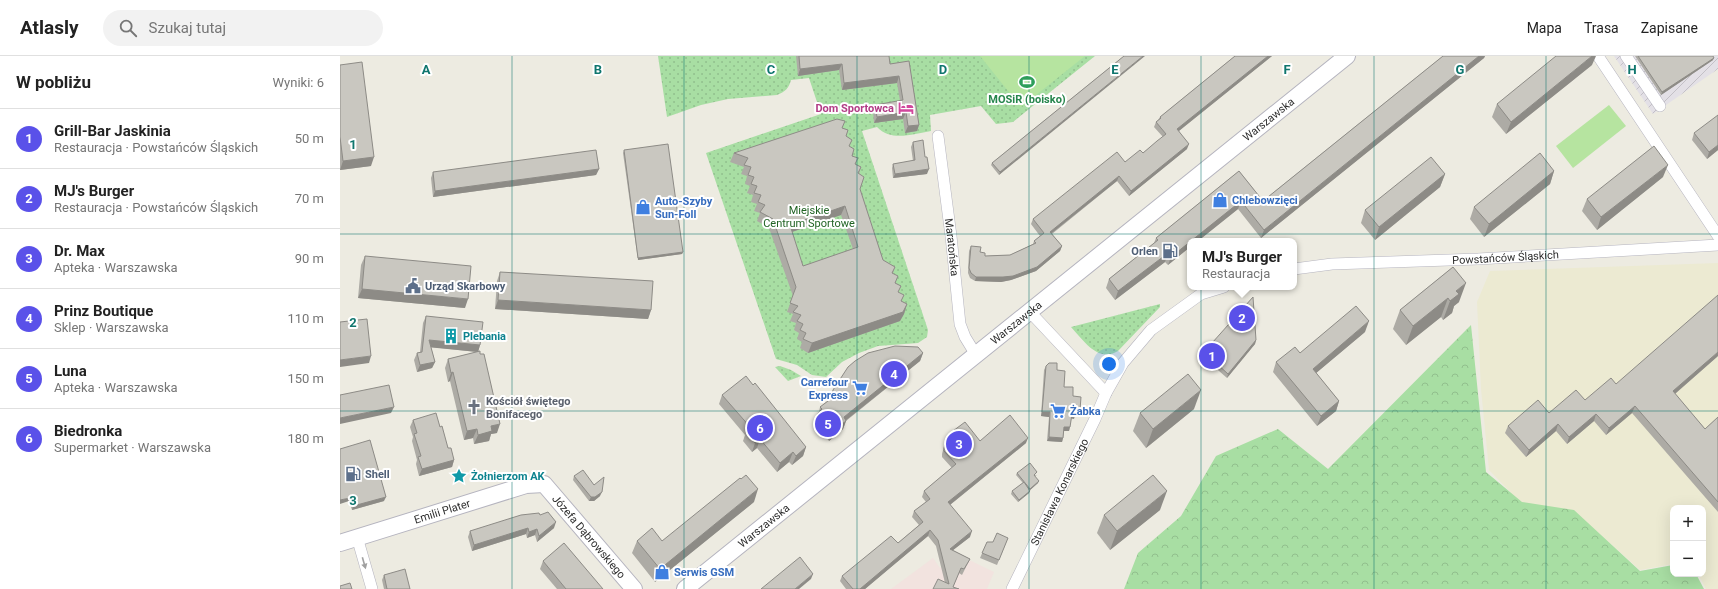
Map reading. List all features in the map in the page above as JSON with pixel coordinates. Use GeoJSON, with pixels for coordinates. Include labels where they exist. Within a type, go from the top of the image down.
{"type":"FeatureCollection","features":[{"type":"Feature","properties":{"kind":"main road","name":"Warszawska"},"geometry":{"type":"LineString","coordinates":[[685,589],[1347,56]]}},
{"type":"Feature","properties":{"kind":"main road","name":"Emilii Plater"},"geometry":{"type":"LineString","coordinates":[[340,543],[526,485],[544,484]]}},
{"type":"Feature","properties":{"kind":"main road","name":"Józefa Dąbrowskiego"},"geometry":{"type":"LineString","coordinates":[[544,484],[634,589]]}},
{"type":"Feature","properties":{"kind":"street"},"geometry":{"type":"LineString","coordinates":[[1598,56],[1718,236]]}},
{"type":"Feature","properties":{"kind":"street"},"geometry":{"type":"LineString","coordinates":[[1626,56],[1660,106]]}},
{"type":"Feature","properties":{"kind":"street","name":"Maratońska"},"geometry":{"type":"LineString","coordinates":[[938,136],[951,236],[960,324],[964,337],[976,354]]}},
{"type":"Feature","properties":{"kind":"street","name":"Powstańców Śląskich"},"geometry":{"type":"LineString","coordinates":[[1297,269],[1332,264],[1478,259],[1718,245]]}},
{"type":"Feature","properties":{"kind":"street"},"geometry":{"type":"LineString","coordinates":[[1030,312],[1106,393],[1123,363],[1154,326],[1201,294],[1214,290]]}},
{"type":"Feature","properties":{"kind":"street","name":"Stanisława Konarskiego"},"geometry":{"type":"LineString","coordinates":[[1012,589],[1095,419],[1106,393]]}},
{"type":"Feature","properties":{"kind":"street"},"geometry":{"type":"LineString","coordinates":[[357,538],[372,589]]}},
{"type":"Feature","properties":{"kind":"shaded area"},"geometry":{"type":"Polygon","coordinates":[[[1614,56],[1718,56],[1718,69],[1653,114],[1614,56]]]}},
{"type":"Feature","properties":{"kind":"shaded area"},"geometry":{"type":"Polygon","coordinates":[[[1718,263],[1718,589],[1706,589],[1700,577],[1706,577],[1706,505],[1670,505],[1670,565],[1640,570],[1575,512],[1521,503],[1489,470],[1481,389],[1477,302],[1490,271],[1718,263]]]}},
{"type":"Feature","properties":{"kind":"shaded area"},"geometry":{"type":"Polygon","coordinates":[[[957,554],[994,572],[987,589],[891,589],[933,558],[940,568],[957,554]]]}},
{"type":"Feature","properties":{"kind":"green space","name":"Miejskie Centrum Sportowe"},"geometry":{"type":"Polygon","coordinates":[[[658,56],[1095,56],[1013,122],[996,124],[981,106],[930,115],[931,131],[895,136],[883,132],[877,127],[862,131],[928,330],[927,337],[918,343],[878,346],[859,353],[842,362],[826,377],[812,375],[797,365],[776,359],[706,153],[821,114],[809,78],[791,80],[786,89],[777,95],[728,99],[701,105],[667,117],[658,56]]]}},
{"type":"Feature","properties":{"kind":"green space","name":"MOSiR (boisko)"},"geometry":{"type":"Polygon","coordinates":[[[980,56],[1085,56],[1021,107],[980,56]]]}},
{"type":"Feature","properties":{"kind":"green space"},"geometry":{"type":"Polygon","coordinates":[[[1609,105],[1626,126],[1573,168],[1556,146],[1609,105]]]}},
{"type":"Feature","properties":{"kind":"green space"},"geometry":{"type":"Polygon","coordinates":[[[1160,304],[1160,307],[1118,351],[1111,354],[1104,354],[1092,349],[1071,327],[1160,304]]]}},
{"type":"Feature","properties":{"kind":"green space"},"geometry":{"type":"Polygon","coordinates":[[[1471,325],[1486,472],[1522,502],[1574,510],[1640,571],[1670,566],[1670,577],[1698,577],[1704,589],[1124,589],[1138,553],[1181,516],[1216,456],[1278,429],[1328,469],[1471,325]]]}},
{"type":"Feature","properties":{"kind":"green space"},"geometry":{"type":"Polygon","coordinates":[[[780,366],[801,376],[788,381],[775,367],[780,366]]]}},
{"type":"Feature","properties":{"kind":"building"},"geometry":{"type":"Polygon","coordinates":[[[799,56],[889,56],[890,64],[909,61],[919,125],[908,126],[906,112],[877,117],[875,105],[903,100],[899,76],[844,83],[842,64],[800,69],[799,56]]]}},
{"type":"Feature","properties":{"kind":"building"},"geometry":{"type":"Polygon","coordinates":[[[1124,56],[1143,56],[1000,172],[992,163],[1124,56]]]}},
{"type":"Feature","properties":{"kind":"building"},"geometry":{"type":"Polygon","coordinates":[[[1235,56],[1268,56],[1177,129],[1189,144],[1131,191],[1119,176],[1050,232],[1062,246],[1037,267],[1013,276],[1003,277],[976,277],[971,273],[969,268],[971,246],[981,247],[980,252],[985,253],[985,256],[1010,255],[1036,243],[1034,241],[1044,233],[1033,219],[1117,152],[1125,162],[1140,150],[1143,153],[1166,134],[1156,122],[1161,118],[1160,117],[1235,56]]]}},
{"type":"Feature","properties":{"kind":"building"},"geometry":{"type":"Polygon","coordinates":[[[1443,56],[1479,56],[1264,230],[1241,201],[1195,238],[1187,238],[1187,244],[1171,257],[1168,253],[1118,291],[1109,279],[1158,240],[1156,238],[1239,171],[1263,201],[1443,56]]]}},
{"type":"Feature","properties":{"kind":"building"},"geometry":{"type":"Polygon","coordinates":[[[1556,56],[1592,56],[1511,122],[1497,104],[1556,56]]]}},
{"type":"Feature","properties":{"kind":"building"},"geometry":{"type":"Polygon","coordinates":[[[1638,56],[1713,56],[1714,58],[1662,92],[1638,56]]]}},
{"type":"Feature","properties":{"kind":"building"},"geometry":{"type":"Polygon","coordinates":[[[362,62],[374,157],[343,161],[340,137],[340,65],[362,62]]]}},
{"type":"Feature","properties":{"kind":"building"},"geometry":{"type":"Polygon","coordinates":[[[1718,115],[1718,145],[1709,152],[1694,133],[1718,115]]]}},
{"type":"Feature","properties":{"kind":"building"},"geometry":{"type":"Polygon","coordinates":[[[837,119],[845,121],[842,128],[848,130],[846,136],[852,140],[849,146],[854,149],[852,156],[858,158],[855,164],[861,167],[858,173],[864,177],[860,189],[883,260],[895,267],[892,273],[898,276],[895,283],[901,286],[898,292],[904,295],[901,301],[907,304],[903,312],[812,343],[803,339],[806,333],[800,330],[803,324],[797,321],[801,315],[793,312],[798,306],[790,303],[796,287],[773,219],[760,212],[765,205],[758,202],[761,195],[754,193],[757,186],[751,184],[754,177],[748,175],[751,167],[744,165],[748,158],[734,153],[837,119]],[[845,206],[790,225],[803,266],[858,247],[845,206]]]}},
{"type":"Feature","properties":{"kind":"building"},"geometry":{"type":"Polygon","coordinates":[[[923,140],[925,157],[927,157],[929,169],[895,174],[893,164],[915,160],[913,142],[923,140]]]}},
{"type":"Feature","properties":{"kind":"building"},"geometry":{"type":"Polygon","coordinates":[[[668,144],[683,252],[638,258],[624,150],[668,144]]]}},
{"type":"Feature","properties":{"kind":"building"},"geometry":{"type":"Polygon","coordinates":[[[1654,146],[1668,165],[1601,217],[1587,199],[1654,146]]]}},
{"type":"Feature","properties":{"kind":"building"},"geometry":{"type":"Polygon","coordinates":[[[596,150],[599,169],[435,191],[433,172],[596,150]]]}},
{"type":"Feature","properties":{"kind":"building"},"geometry":{"type":"Polygon","coordinates":[[[1540,153],[1554,171],[1489,224],[1474,207],[1540,153]]]}},
{"type":"Feature","properties":{"kind":"building"},"geometry":{"type":"Polygon","coordinates":[[[1431,157],[1445,174],[1379,227],[1365,210],[1431,157]]]}},
{"type":"Feature","properties":{"kind":"building","name":"Urząd Skarbowy"},"geometry":{"type":"Polygon","coordinates":[[[365,256],[471,266],[468,299],[362,289],[365,256]]]}},
{"type":"Feature","properties":{"kind":"building"},"geometry":{"type":"Polygon","coordinates":[[[1453,267],[1466,283],[1456,291],[1459,294],[1450,301],[1448,298],[1413,326],[1400,310],[1453,267]]]}},
{"type":"Feature","properties":{"kind":"building"},"geometry":{"type":"Polygon","coordinates":[[[500,272],[653,281],[651,310],[498,300],[500,272]]]}},
{"type":"Feature","properties":{"kind":"building"},"geometry":{"type":"Polygon","coordinates":[[[1718,295],[1718,352],[1673,391],[1705,429],[1718,417],[1718,502],[1635,406],[1609,428],[1596,414],[1569,437],[1558,424],[1529,450],[1508,426],[1538,400],[1549,413],[1576,390],[1585,400],[1611,378],[1616,384],[1718,295]]]}},
{"type":"Feature","properties":{"kind":"building"},"geometry":{"type":"Polygon","coordinates":[[[1253,297],[1256,340],[1228,374],[1204,352],[1253,297]]]}},
{"type":"Feature","properties":{"kind":"building"},"geometry":{"type":"Polygon","coordinates":[[[1356,306],[1369,321],[1313,369],[1339,401],[1321,416],[1276,362],[1295,347],[1300,353],[1356,306]]]}},
{"type":"Feature","properties":{"kind":"building"},"geometry":{"type":"Polygon","coordinates":[[[426,316],[483,322],[480,345],[429,340],[435,362],[420,365],[417,353],[422,352],[426,316]]]}},
{"type":"Feature","properties":{"kind":"building"},"geometry":{"type":"Polygon","coordinates":[[[367,319],[371,356],[340,360],[340,322],[367,319]]]}},
{"type":"Feature","properties":{"kind":"building"},"geometry":{"type":"Polygon","coordinates":[[[895,346],[918,347],[923,353],[844,417],[846,421],[832,432],[817,414],[822,409],[820,407],[832,398],[833,390],[848,367],[868,353],[895,346]]]}},
{"type":"Feature","properties":{"kind":"building","name":"Kościół świętego Bonifacego"},"geometry":{"type":"Polygon","coordinates":[[[480,351],[480,354],[484,354],[500,424],[491,426],[492,431],[478,435],[477,429],[467,431],[453,372],[451,373],[448,359],[480,351]]]}},
{"type":"Feature","properties":{"kind":"building"},"geometry":{"type":"Polygon","coordinates":[[[1049,363],[1057,363],[1057,370],[1065,371],[1064,387],[1073,387],[1073,396],[1081,397],[1080,410],[1076,410],[1075,414],[1072,414],[1070,427],[1064,427],[1063,438],[1049,437],[1050,412],[1042,412],[1046,366],[1049,363]]]}},
{"type":"Feature","properties":{"kind":"building"},"geometry":{"type":"Polygon","coordinates":[[[1188,374],[1201,390],[1153,429],[1140,413],[1188,374]]]}},
{"type":"Feature","properties":{"kind":"building"},"geometry":{"type":"Polygon","coordinates":[[[746,376],[753,385],[755,383],[806,447],[796,456],[793,452],[780,463],[760,439],[755,443],[746,432],[751,428],[722,395],[746,376]]]}},
{"type":"Feature","properties":{"kind":"building"},"geometry":{"type":"Polygon","coordinates":[[[389,385],[394,407],[340,418],[340,395],[389,385]]]}},
{"type":"Feature","properties":{"kind":"building"},"geometry":{"type":"Polygon","coordinates":[[[436,413],[440,427],[442,426],[448,448],[451,448],[454,460],[422,469],[418,457],[421,456],[414,434],[417,433],[413,420],[436,413]]]}},
{"type":"Feature","properties":{"kind":"building"},"geometry":{"type":"Polygon","coordinates":[[[1010,415],[1028,438],[948,502],[972,531],[950,549],[970,559],[964,569],[961,568],[953,587],[959,589],[933,589],[938,579],[949,584],[938,540],[930,530],[860,589],[853,589],[842,576],[891,536],[898,543],[923,522],[914,511],[930,499],[924,491],[956,464],[944,451],[946,440],[953,431],[965,422],[980,441],[1010,415]]]}},
{"type":"Feature","properties":{"kind":"building"},"geometry":{"type":"Polygon","coordinates":[[[370,440],[386,497],[353,506],[350,498],[340,500],[340,449],[370,440]]]}},
{"type":"Feature","properties":{"kind":"building"},"geometry":{"type":"Polygon","coordinates":[[[1030,463],[1037,472],[1034,475],[1039,481],[1030,489],[1017,473],[1030,463]]]}},
{"type":"Feature","properties":{"kind":"building"},"geometry":{"type":"Polygon","coordinates":[[[583,470],[594,485],[604,477],[602,492],[595,497],[591,497],[574,476],[583,470]]]}},
{"type":"Feature","properties":{"kind":"building"},"geometry":{"type":"Polygon","coordinates":[[[746,475],[758,489],[660,569],[637,541],[652,528],[662,541],[740,478],[741,479],[746,475]]]}},
{"type":"Feature","properties":{"kind":"building"},"geometry":{"type":"Polygon","coordinates":[[[1153,475],[1167,491],[1117,531],[1104,515],[1153,475]]]}},
{"type":"Feature","properties":{"kind":"building"},"geometry":{"type":"Polygon","coordinates":[[[1024,482],[1030,491],[1019,500],[1012,491],[1024,482]]]}},
{"type":"Feature","properties":{"kind":"building"},"geometry":{"type":"Polygon","coordinates":[[[548,512],[556,522],[539,536],[537,529],[529,532],[528,528],[474,545],[470,531],[521,515],[539,513],[540,515],[548,512]]]}},
{"type":"Feature","properties":{"kind":"building"},"geometry":{"type":"Polygon","coordinates":[[[997,533],[1008,538],[999,560],[982,553],[987,542],[993,542],[997,533]]]}},
{"type":"Feature","properties":{"kind":"building"},"geometry":{"type":"Polygon","coordinates":[[[564,543],[603,589],[566,589],[543,561],[564,543]]]}},
{"type":"Feature","properties":{"kind":"building"},"geometry":{"type":"Polygon","coordinates":[[[800,557],[813,574],[795,589],[761,589],[800,557]]]}},
{"type":"Feature","properties":{"kind":"building"},"geometry":{"type":"Polygon","coordinates":[[[405,569],[410,589],[387,589],[384,575],[405,569]]]}},
{"type":"Feature","properties":{"kind":"building"},"geometry":{"type":"Polygon","coordinates":[[[350,583],[352,589],[340,589],[340,586],[350,583]]]}},
{"type":"Feature","properties":{"kind":"place","name":"MOSiR (boisko)"},"geometry":{"type":"Point","coordinates":[1027,82]}},
{"type":"Feature","properties":{"kind":"place","name":"Dom Sportowca"},"geometry":{"type":"Point","coordinates":[906,108]}},
{"type":"Feature","properties":{"kind":"place","name":"Chlebowzięci"},"geometry":{"type":"Point","coordinates":[1220,200]}},
{"type":"Feature","properties":{"kind":"place","name":"Auto-Szyby Sun-Foll"},"geometry":{"type":"Point","coordinates":[643,207]}},
{"type":"Feature","properties":{"kind":"place","name":"Orlen"},"geometry":{"type":"Point","coordinates":[1170,251]}},
{"type":"Feature","properties":{"kind":"place","name":"Urząd Skarbowy"},"geometry":{"type":"Point","coordinates":[413,286]}},
{"type":"Feature","properties":{"kind":"place","name":"MJ's Burger"},"geometry":{"type":"Point","coordinates":[1242,318]}},
{"type":"Feature","properties":{"kind":"place","name":"Plebania"},"geometry":{"type":"Point","coordinates":[451,336]}},
{"type":"Feature","properties":{"kind":"place","name":"Grill-Bar Jaskinia"},"geometry":{"type":"Point","coordinates":[1212,356]}},
{"type":"Feature","properties":{"kind":"place","name":"Prinz Boutique"},"geometry":{"type":"Point","coordinates":[894,374]}},
{"type":"Feature","properties":{"kind":"place","name":"Carrefour Express"},"geometry":{"type":"Point","coordinates":[860,388]}},
{"type":"Feature","properties":{"kind":"place","name":"Kościół świętego Bonifacego"},"geometry":{"type":"Point","coordinates":[474,407]}},
{"type":"Feature","properties":{"kind":"place","name":"Żabka"},"geometry":{"type":"Point","coordinates":[1058,411]}},
{"type":"Feature","properties":{"kind":"place","name":"Luna"},"geometry":{"type":"Point","coordinates":[828,424]}},
{"type":"Feature","properties":{"kind":"place","name":"Biedronka"},"geometry":{"type":"Point","coordinates":[760,428]}},
{"type":"Feature","properties":{"kind":"place","name":"Dr. Max"},"geometry":{"type":"Point","coordinates":[959,444]}},
{"type":"Feature","properties":{"kind":"place","name":"Shell"},"geometry":{"type":"Point","coordinates":[353,474]}},
{"type":"Feature","properties":{"kind":"place","name":"Żołnierzom AK"},"geometry":{"type":"Point","coordinates":[459,476]}},
{"type":"Feature","properties":{"kind":"place","name":"Serwis GSM"},"geometry":{"type":"Point","coordinates":[662,572]}}]}
